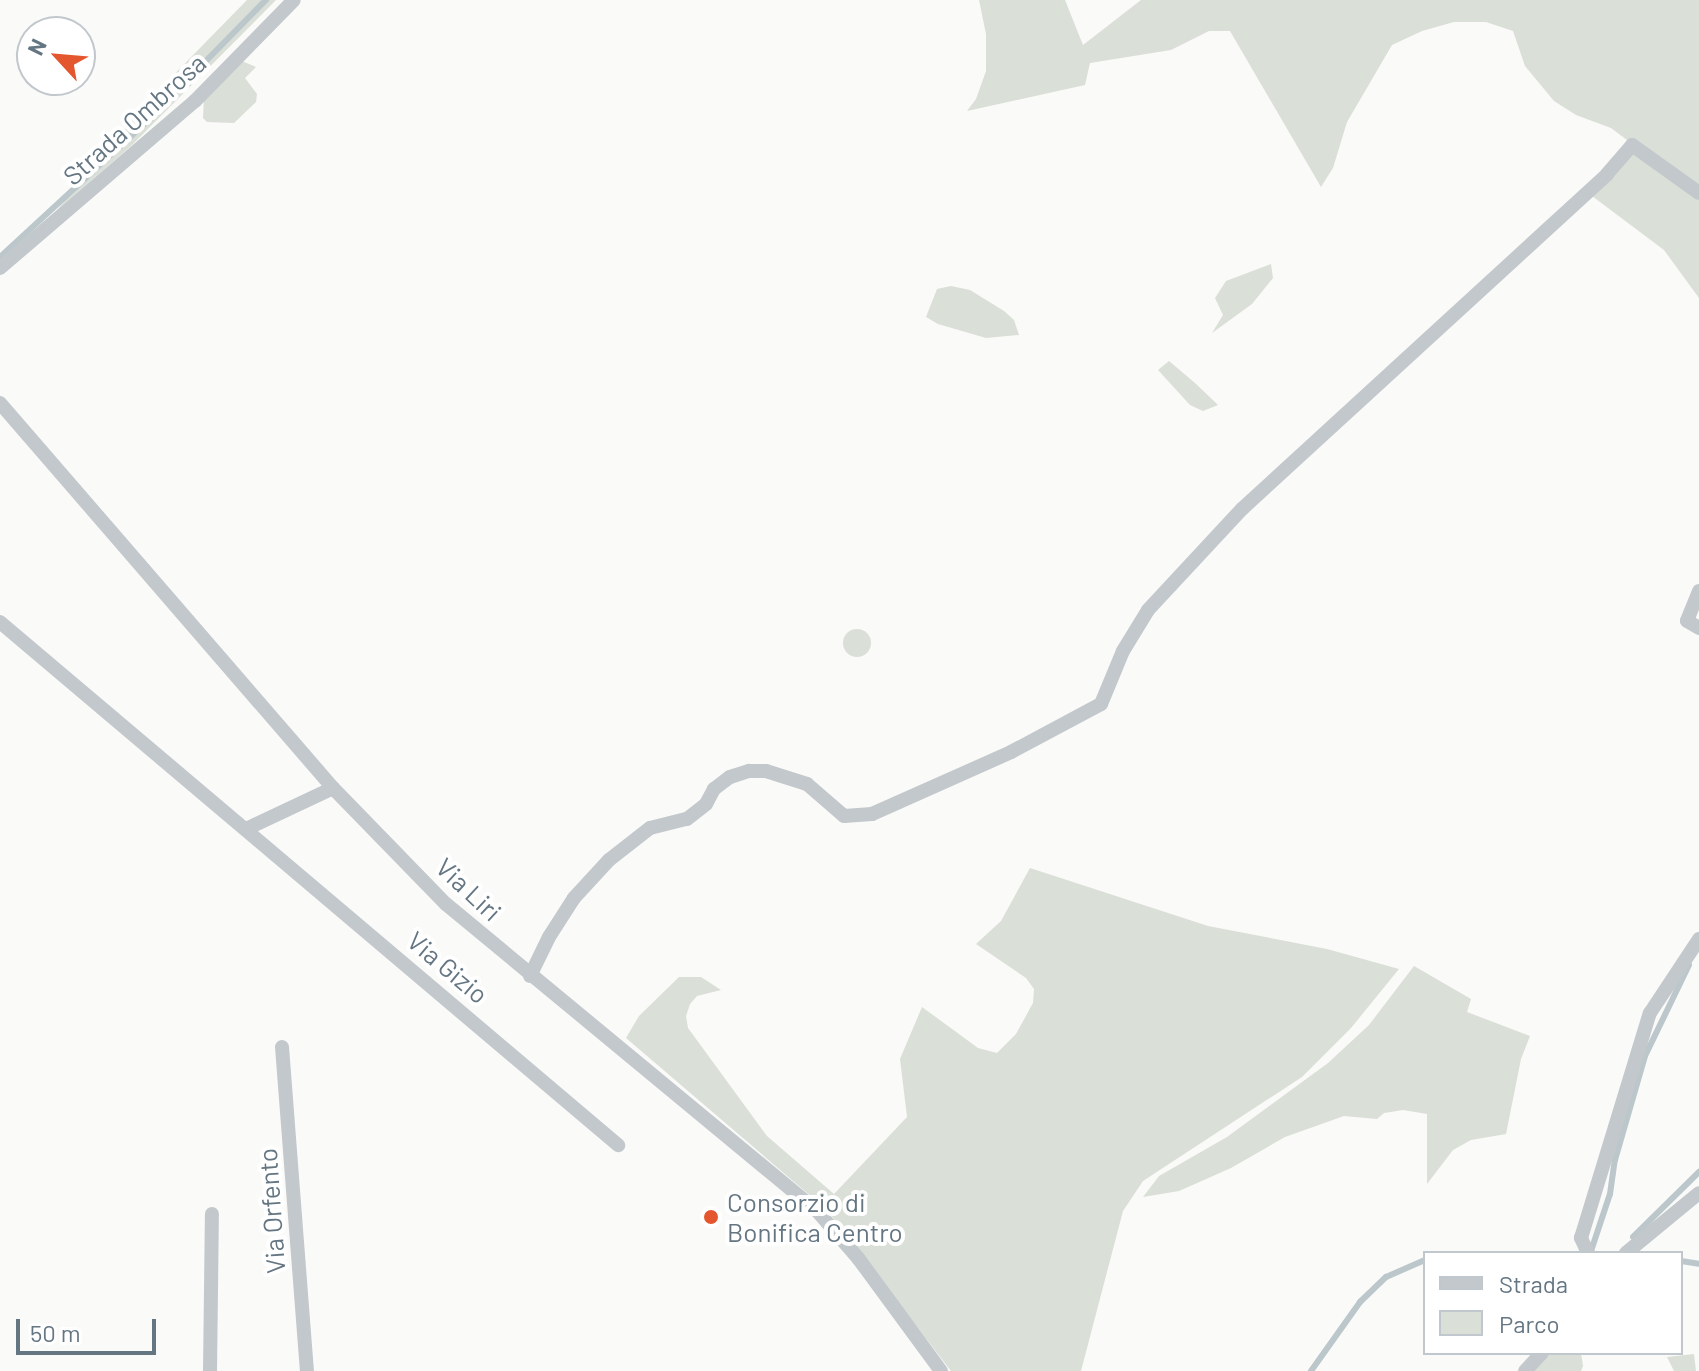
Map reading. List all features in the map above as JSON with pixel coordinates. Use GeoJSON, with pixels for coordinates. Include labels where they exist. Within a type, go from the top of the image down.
{"type":"FeatureCollection","features":[{"type":"Feature","properties":{"kind":"street","name":"Strada Ombrosa"},"geometry":{"type":"LineString","coordinates":[[0,268],[195,101],[294,0]]}},
{"type":"Feature","properties":{"kind":"street"},"geometry":{"type":"LineString","coordinates":[[530,976],[549,937],[574,898],[609,860],[650,828],[687,819],[706,804],[714,789],[730,777],[749,771],[766,771],[807,784],[844,816],[872,814],[1011,752],[1101,704],[1123,651],[1148,610],[1242,509],[1607,174],[1632,145],[1699,193]]}},
{"type":"Feature","properties":{"kind":"street","name":"Via Liri"},"geometry":{"type":"LineString","coordinates":[[0,403],[333,788],[446,904],[818,1212],[858,1258],[941,1371]]}},
{"type":"Feature","properties":{"kind":"street"},"geometry":{"type":"LineString","coordinates":[[1699,591],[1687,621],[1699,628]]}},
{"type":"Feature","properties":{"kind":"street","name":"Via Gizio"},"geometry":{"type":"LineString","coordinates":[[0,622],[618,1145]]}},
{"type":"Feature","properties":{"kind":"street"},"geometry":{"type":"LineString","coordinates":[[246,829],[333,788]]}},
{"type":"Feature","properties":{"kind":"street"},"geometry":{"type":"LineString","coordinates":[[1587,1251],[1581,1238],[1650,1013],[1699,939]]}},
{"type":"Feature","properties":{"kind":"street","name":"Via Orfento"},"geometry":{"type":"LineString","coordinates":[[282,1047],[307,1371]]}},
{"type":"Feature","properties":{"kind":"street"},"geometry":{"type":"LineString","coordinates":[[1628,1251],[1699,1193]]}},
{"type":"Feature","properties":{"kind":"street"},"geometry":{"type":"LineString","coordinates":[[210,1371],[212,1214]]}},
{"type":"Feature","properties":{"kind":"street"},"geometry":{"type":"LineString","coordinates":[[1525,1371],[1540,1355]]}},
{"type":"Feature","properties":{"kind":"green space"},"geometry":{"type":"Polygon","coordinates":[[[247,0],[276,0],[131,146],[57,210],[154,95],[247,0]]]}},
{"type":"Feature","properties":{"kind":"green space"},"geometry":{"type":"Polygon","coordinates":[[[979,0],[1065,0],[1083,45],[1141,0],[1699,0],[1699,298],[1664,250],[1592,196],[1631,143],[1611,128],[1576,115],[1554,101],[1525,66],[1513,31],[1486,22],[1454,22],[1422,31],[1392,45],[1347,122],[1333,168],[1321,187],[1230,31],[1209,31],[1171,50],[1090,63],[1085,85],[967,111],[976,99],[986,71],[986,34],[979,0]]]}},
{"type":"Feature","properties":{"kind":"green space"},"geometry":{"type":"Polygon","coordinates":[[[242,61],[256,67],[245,78],[257,94],[256,102],[234,123],[207,122],[203,118],[204,97],[242,61]]]}},
{"type":"Feature","properties":{"kind":"green space"},"geometry":{"type":"Polygon","coordinates":[[[1271,264],[1273,278],[1252,304],[1212,333],[1223,315],[1215,298],[1226,281],[1271,264]]]}},
{"type":"Feature","properties":{"kind":"green space"},"geometry":{"type":"Polygon","coordinates":[[[951,286],[970,290],[1004,311],[1014,320],[1019,335],[986,338],[938,324],[926,317],[937,289],[951,286]]]}},
{"type":"Feature","properties":{"kind":"green space"},"geometry":{"type":"Polygon","coordinates":[[[1169,361],[1218,405],[1203,411],[1190,405],[1158,370],[1169,361]]]}},
{"type":"Feature","properties":{"kind":"green space"},"geometry":{"type":"Polygon","coordinates":[[[857,629],[867,633],[871,643],[867,653],[857,657],[847,653],[843,643],[847,633],[857,629]]]}},
{"type":"Feature","properties":{"kind":"green space"},"geometry":{"type":"Polygon","coordinates":[[[1030,868],[1208,926],[1327,949],[1399,969],[1351,1028],[1302,1077],[1143,1181],[1123,1211],[1081,1371],[951,1371],[827,1210],[626,1038],[639,1016],[679,977],[701,977],[721,990],[697,996],[690,1004],[686,1016],[688,1028],[767,1136],[834,1194],[907,1117],[900,1059],[922,1007],[978,1048],[997,1053],[1016,1034],[1033,1003],[1034,989],[1026,978],[976,944],[1001,921],[1030,868]]]}},
{"type":"Feature","properties":{"kind":"green space"},"geometry":{"type":"Polygon","coordinates":[[[1414,966],[1471,999],[1467,1012],[1530,1036],[1521,1059],[1506,1134],[1471,1140],[1453,1150],[1427,1184],[1427,1114],[1403,1110],[1384,1113],[1377,1119],[1344,1116],[1285,1137],[1231,1168],[1179,1191],[1143,1197],[1159,1176],[1227,1137],[1328,1063],[1369,1025],[1414,966]]]}},
{"type":"Feature","properties":{"kind":"green space"},"geometry":{"type":"Polygon","coordinates":[[[1694,1354],[1696,1371],[1674,1371],[1667,1357],[1694,1354]]]}},
{"type":"Feature","properties":{"kind":"green space"},"geometry":{"type":"Polygon","coordinates":[[[1545,1355],[1581,1355],[1581,1371],[1531,1371],[1545,1355]]]}},
{"type":"Feature","properties":{"kind":"waterway"},"geometry":{"type":"LineString","coordinates":[[0,257],[144,124],[266,0]]}},
{"type":"Feature","properties":{"kind":"waterway"},"geometry":{"type":"LineString","coordinates":[[1591,1251],[1610,1194],[1615,1160],[1645,1056],[1689,965]]}},
{"type":"Feature","properties":{"kind":"waterway"},"geometry":{"type":"LineString","coordinates":[[1633,1237],[1699,1172]]}},
{"type":"Feature","properties":{"kind":"waterway"},"geometry":{"type":"LineString","coordinates":[[1311,1371],[1360,1302],[1386,1277],[1423,1261]]}},
{"type":"Feature","properties":{"kind":"waterway"},"geometry":{"type":"LineString","coordinates":[[1683,1261],[1699,1264]]}},
{"type":"Feature","properties":{"kind":"place","name":"Consorzio di Bonifica Centro"},"geometry":{"type":"Point","coordinates":[711,1217]}}]}
